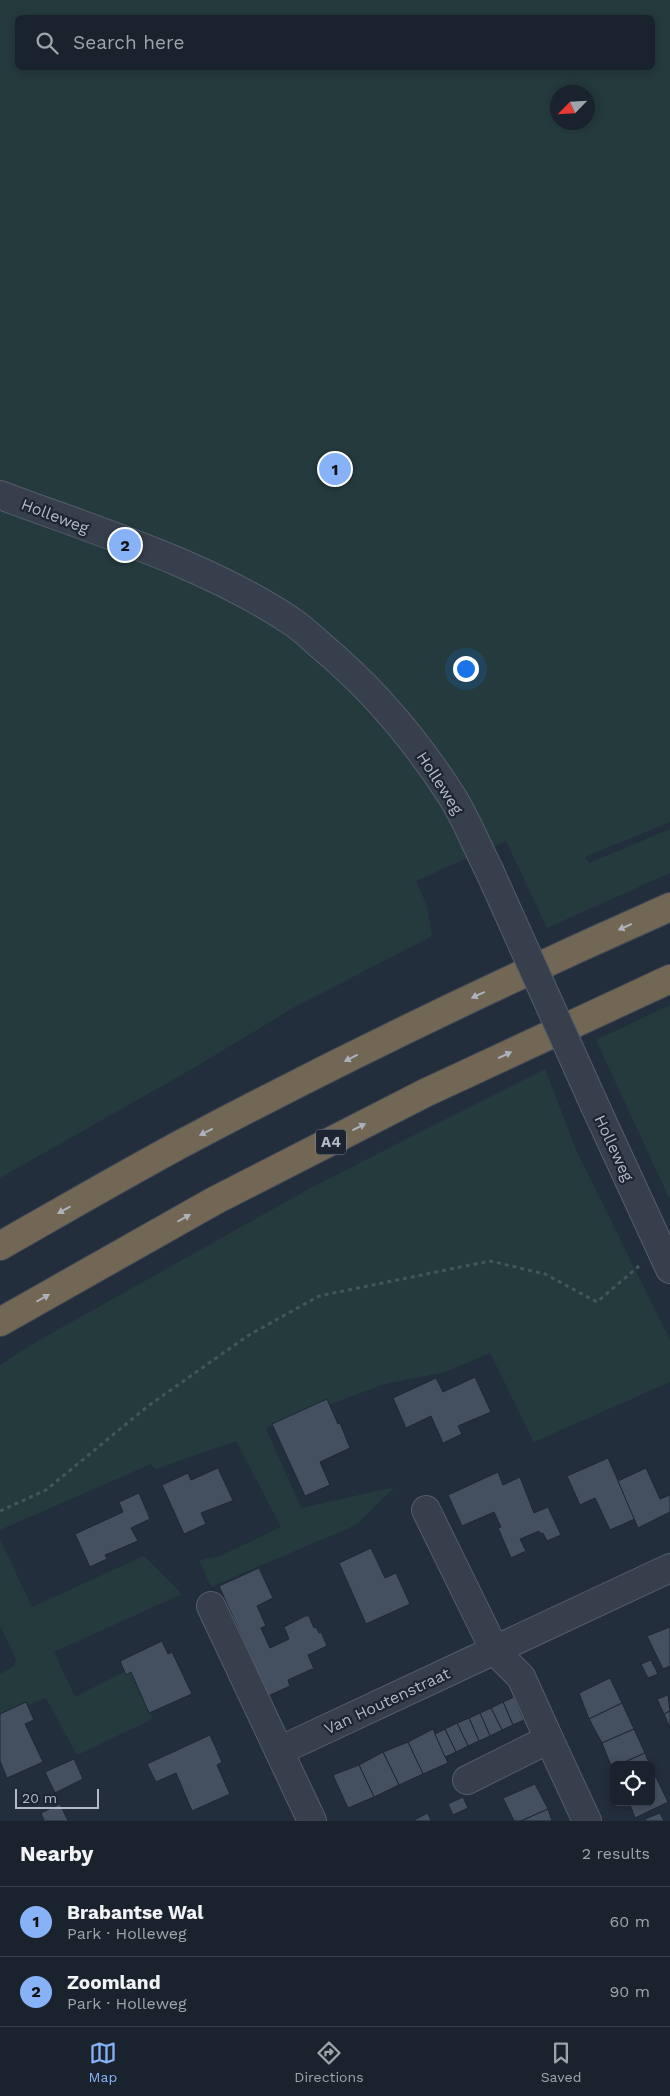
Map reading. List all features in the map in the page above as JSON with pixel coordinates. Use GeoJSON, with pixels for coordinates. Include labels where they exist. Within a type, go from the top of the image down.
{"type":"FeatureCollection","features":[{"type":"Feature","properties":{"kind":"highway"},"geometry":{"type":"LineString","coordinates":[[0,1246],[181,1144],[394,1036],[586,944],[670,907]]}},
{"type":"Feature","properties":{"kind":"highway","name":"A4"},"geometry":{"type":"LineString","coordinates":[[0,1322],[214,1201],[425,1094],[670,979]]}},
{"type":"Feature","properties":{"kind":"street","name":"Holleweg"},"geometry":{"type":"LineString","coordinates":[[0,495],[193,568],[241,592],[292,621],[348,668],[385,707],[452,797],[489,870],[594,1106],[667,1262]]}},
{"type":"Feature","properties":{"kind":"street"},"geometry":{"type":"LineString","coordinates":[[426,1510],[495,1651],[520,1677],[588,1821]]}},
{"type":"Feature","properties":{"kind":"street","name":"Van Houtenstraat"},"geometry":{"type":"LineString","coordinates":[[280,1751],[670,1568]]}},
{"type":"Feature","properties":{"kind":"street"},"geometry":{"type":"LineString","coordinates":[[211,1606],[312,1821]]}},
{"type":"Feature","properties":{"kind":"street"},"geometry":{"type":"LineString","coordinates":[[467,1780],[549,1739]]}},
{"type":"Feature","properties":{"kind":"path"},"geometry":{"type":"LineString","coordinates":[[0,1511],[46,1490],[148,1406],[249,1335],[318,1296],[490,1261],[545,1274],[596,1302],[641,1264],[667,1262]]}},
{"type":"Feature","properties":{"kind":"green space"},"geometry":{"type":"Polygon","coordinates":[[[0,0],[670,0],[670,822],[585,857],[589,863],[670,829],[670,873],[547,928],[506,841],[416,881],[427,906],[432,936],[295,1007],[192,1069],[0,1178],[0,0]]]}},
{"type":"Feature","properties":{"kind":"green space"},"geometry":{"type":"Polygon","coordinates":[[[670,1005],[670,1200],[596,1040],[670,1005]]]}},
{"type":"Feature","properties":{"kind":"green space"},"geometry":{"type":"Polygon","coordinates":[[[545,1069],[577,1152],[670,1340],[670,1382],[534,1442],[490,1353],[446,1372],[385,1384],[266,1428],[301,1508],[395,1487],[356,1525],[211,1587],[199,1560],[220,1556],[281,1527],[236,1441],[156,1469],[151,1464],[0,1530],[0,1365],[36,1342],[314,1186],[545,1069]]]}},
{"type":"Feature","properties":{"kind":"green space"},"geometry":{"type":"Polygon","coordinates":[[[0,1539],[32,1607],[144,1556],[182,1594],[54,1652],[75,1697],[130,1669],[153,1719],[77,1755],[46,1698],[0,1717],[0,1674],[14,1666],[16,1659],[0,1626],[0,1539]]]}},
{"type":"Feature","properties":{"kind":"building"},"geometry":{"type":"Polygon","coordinates":[[[475,1377],[491,1412],[458,1426],[462,1434],[443,1443],[431,1416],[406,1428],[393,1398],[436,1378],[443,1392],[475,1377]]]}},
{"type":"Feature","properties":{"kind":"building"},"geometry":{"type":"Polygon","coordinates":[[[327,1399],[338,1424],[340,1423],[350,1448],[320,1462],[330,1485],[305,1496],[272,1424],[327,1399]]]}},
{"type":"Feature","properties":{"kind":"building"},"geometry":{"type":"Polygon","coordinates":[[[608,1458],[635,1519],[610,1530],[595,1498],[580,1505],[567,1476],[608,1458]]]}},
{"type":"Feature","properties":{"kind":"building"},"geometry":{"type":"Polygon","coordinates":[[[218,1468],[235,1505],[232,1501],[201,1513],[206,1524],[184,1534],[162,1485],[188,1473],[191,1480],[218,1468]]]}},
{"type":"Feature","properties":{"kind":"building"},"geometry":{"type":"Polygon","coordinates":[[[646,1468],[660,1499],[670,1495],[670,1512],[638,1528],[618,1481],[646,1468]]]}},
{"type":"Feature","properties":{"kind":"building"},"geometry":{"type":"Polygon","coordinates":[[[498,1472],[503,1485],[520,1477],[534,1513],[548,1507],[561,1535],[547,1541],[543,1533],[541,1534],[539,1531],[520,1539],[526,1551],[511,1558],[498,1528],[501,1527],[494,1512],[462,1526],[448,1495],[498,1472]]]}},
{"type":"Feature","properties":{"kind":"building"},"geometry":{"type":"Polygon","coordinates":[[[139,1493],[150,1519],[131,1528],[138,1541],[105,1555],[107,1559],[90,1567],[75,1534],[123,1512],[119,1502],[139,1493]]]}},
{"type":"Feature","properties":{"kind":"building"},"geometry":{"type":"Polygon","coordinates":[[[371,1548],[385,1578],[396,1573],[410,1604],[366,1624],[339,1563],[371,1548]]]}},
{"type":"Feature","properties":{"kind":"building"},"geometry":{"type":"Polygon","coordinates":[[[259,1568],[273,1598],[257,1606],[266,1626],[261,1628],[270,1648],[289,1639],[284,1627],[305,1616],[309,1616],[314,1628],[316,1627],[319,1633],[321,1632],[327,1646],[308,1655],[316,1674],[312,1669],[288,1680],[290,1686],[268,1696],[219,1586],[259,1568]]]}},
{"type":"Feature","properties":{"kind":"building"},"geometry":{"type":"Polygon","coordinates":[[[670,1627],[670,1666],[663,1669],[647,1636],[670,1627]]]}},
{"type":"Feature","properties":{"kind":"building"},"geometry":{"type":"Polygon","coordinates":[[[162,1641],[168,1654],[172,1652],[192,1694],[149,1713],[131,1672],[126,1675],[120,1661],[162,1641]]]}},
{"type":"Feature","properties":{"kind":"building"},"geometry":{"type":"Polygon","coordinates":[[[651,1660],[658,1674],[648,1678],[641,1664],[651,1660]]]}},
{"type":"Feature","properties":{"kind":"building"},"geometry":{"type":"Polygon","coordinates":[[[610,1678],[622,1703],[589,1719],[579,1693],[610,1678]]]}},
{"type":"Feature","properties":{"kind":"building"},"geometry":{"type":"Polygon","coordinates":[[[668,1695],[670,1711],[664,1714],[657,1699],[668,1695]]]}},
{"type":"Feature","properties":{"kind":"building"},"geometry":{"type":"Polygon","coordinates":[[[514,1697],[524,1720],[513,1725],[503,1702],[514,1697]]]}},
{"type":"Feature","properties":{"kind":"building"},"geometry":{"type":"Polygon","coordinates":[[[26,1702],[34,1720],[25,1724],[43,1762],[7,1778],[0,1761],[0,1714],[26,1702]]]}},
{"type":"Feature","properties":{"kind":"building"},"geometry":{"type":"Polygon","coordinates":[[[503,1702],[513,1725],[502,1730],[491,1708],[503,1702]]]}},
{"type":"Feature","properties":{"kind":"building"},"geometry":{"type":"Polygon","coordinates":[[[622,1703],[634,1729],[602,1743],[589,1719],[622,1703]]]}},
{"type":"Feature","properties":{"kind":"building"},"geometry":{"type":"Polygon","coordinates":[[[491,1708],[502,1730],[490,1736],[480,1713],[491,1708]]]}},
{"type":"Feature","properties":{"kind":"building"},"geometry":{"type":"Polygon","coordinates":[[[670,1711],[670,1728],[664,1714],[670,1711]]]}},
{"type":"Feature","properties":{"kind":"building"},"geometry":{"type":"Polygon","coordinates":[[[480,1713],[490,1736],[479,1741],[469,1718],[480,1713]]]}},
{"type":"Feature","properties":{"kind":"building"},"geometry":{"type":"Polygon","coordinates":[[[469,1718],[479,1741],[468,1746],[457,1723],[469,1718]]]}},
{"type":"Feature","properties":{"kind":"building"},"geometry":{"type":"Polygon","coordinates":[[[457,1723],[468,1746],[456,1752],[445,1729],[457,1723]]]}},
{"type":"Feature","properties":{"kind":"building"},"geometry":{"type":"Polygon","coordinates":[[[433,1729],[448,1763],[423,1774],[408,1742],[433,1729]]]}},
{"type":"Feature","properties":{"kind":"building"},"geometry":{"type":"Polygon","coordinates":[[[445,1729],[456,1752],[445,1757],[435,1734],[445,1729]]]}},
{"type":"Feature","properties":{"kind":"building"},"geometry":{"type":"Polygon","coordinates":[[[634,1729],[645,1753],[627,1761],[610,1761],[610,1763],[602,1743],[634,1729]]]}},
{"type":"Feature","properties":{"kind":"building"},"geometry":{"type":"Polygon","coordinates":[[[210,1735],[222,1762],[217,1765],[230,1794],[192,1811],[176,1773],[156,1782],[147,1764],[210,1735]]]}},
{"type":"Feature","properties":{"kind":"building"},"geometry":{"type":"Polygon","coordinates":[[[408,1742],[423,1774],[399,1785],[383,1752],[408,1742]]]}},
{"type":"Feature","properties":{"kind":"building"},"geometry":{"type":"Polygon","coordinates":[[[383,1752],[399,1785],[374,1797],[359,1765],[383,1752]]]}},
{"type":"Feature","properties":{"kind":"building"},"geometry":{"type":"Polygon","coordinates":[[[645,1753],[648,1761],[627,1761],[645,1753]]]}},
{"type":"Feature","properties":{"kind":"building"},"geometry":{"type":"Polygon","coordinates":[[[74,1759],[83,1779],[55,1793],[45,1772],[74,1759]]]}},
{"type":"Feature","properties":{"kind":"building"},"geometry":{"type":"Polygon","coordinates":[[[359,1765],[374,1797],[348,1808],[333,1775],[359,1765]]]}},
{"type":"Feature","properties":{"kind":"building"},"geometry":{"type":"Polygon","coordinates":[[[655,1777],[668,1802],[635,1818],[630,1806],[655,1806],[655,1777]]]}},
{"type":"Feature","properties":{"kind":"building"},"geometry":{"type":"Polygon","coordinates":[[[535,1784],[548,1809],[521,1821],[514,1821],[503,1798],[535,1784]]]}},
{"type":"Feature","properties":{"kind":"building"},"geometry":{"type":"Polygon","coordinates":[[[463,1797],[468,1808],[453,1815],[448,1804],[463,1797]]]}},
{"type":"Feature","properties":{"kind":"building"},"geometry":{"type":"Polygon","coordinates":[[[60,1804],[68,1821],[42,1821],[44,1820],[41,1813],[60,1804]]]}},
{"type":"Feature","properties":{"kind":"building"},"geometry":{"type":"Polygon","coordinates":[[[548,1809],[552,1821],[521,1821],[548,1809]]]}},
{"type":"Feature","properties":{"kind":"building"},"geometry":{"type":"Polygon","coordinates":[[[428,1813],[431,1821],[414,1820],[428,1813]]]}},
{"type":"Feature","properties":{"kind":"building"},"geometry":{"type":"Polygon","coordinates":[[[660,1813],[664,1821],[646,1821],[645,1819],[660,1813]]]}},
{"type":"Feature","properties":{"kind":"place","name":"Brabantse Wal"},"geometry":{"type":"Point","coordinates":[335,469]}},
{"type":"Feature","properties":{"kind":"place","name":"Zoomland"},"geometry":{"type":"Point","coordinates":[125,545]}}]}
